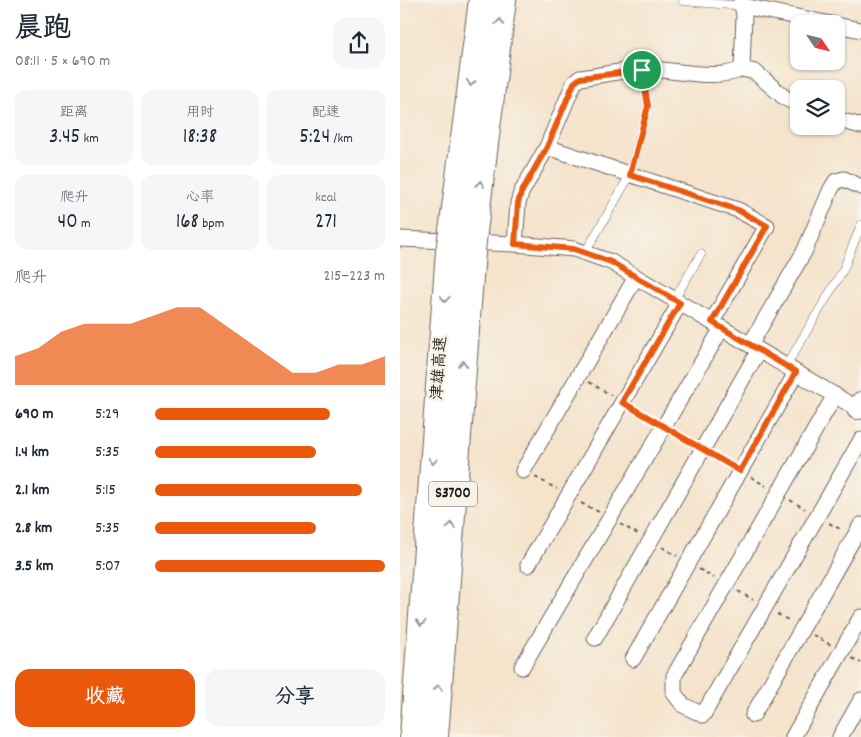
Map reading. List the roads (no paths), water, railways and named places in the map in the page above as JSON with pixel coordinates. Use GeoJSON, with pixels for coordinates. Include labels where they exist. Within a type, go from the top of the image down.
{"type":"FeatureCollection","features":[{"type":"Feature","properties":{"kind":"highway","name":"津雄高速"},"geometry":{"type":"LineString","coordinates":[[413,737],[462,241],[482,0]]}},
{"type":"Feature","properties":{"kind":"highway","name":"津雄高速"},"geometry":{"type":"LineString","coordinates":[[436,737],[462,241],[503,0]]}},
{"type":"Feature","properties":{"kind":"street"},"geometry":{"type":"LineString","coordinates":[[742,68],[744,15],[742,3],[793,15]]}},
{"type":"Feature","properties":{"kind":"street"},"geometry":{"type":"LineString","coordinates":[[845,27],[861,30]]}},
{"type":"Feature","properties":{"kind":"street"},"geometry":{"type":"LineString","coordinates":[[515,244],[518,203],[521,193],[547,147],[574,83],[580,78],[642,70],[700,74],[734,73],[742,68],[755,72],[790,100]]}},
{"type":"Feature","properties":{"kind":"street"},"geometry":{"type":"LineString","coordinates":[[845,122],[861,126]]}},
{"type":"Feature","properties":{"kind":"street"},"geometry":{"type":"LineString","coordinates":[[522,667],[664,426],[767,226],[738,210],[547,147]]}},
{"type":"Feature","properties":{"kind":"street"},"geometry":{"type":"LineString","coordinates":[[595,638],[702,449],[804,252],[831,189],[836,181],[844,180],[861,187]]}},
{"type":"Feature","properties":{"kind":"street"},"geometry":{"type":"LineString","coordinates":[[400,239],[515,244],[574,249],[611,262],[754,348],[835,395],[860,407]]}},
{"type":"Feature","properties":{"kind":"street"},"geometry":{"type":"LineString","coordinates":[[523,471],[636,277]]}},
{"type":"Feature","properties":{"kind":"street"},"geometry":{"type":"LineString","coordinates":[[528,565],[677,302]]}},
{"type":"Feature","properties":{"kind":"street"},"geometry":{"type":"LineString","coordinates":[[633,659],[740,471],[791,369]]}},
{"type":"Feature","properties":{"kind":"street"},"geometry":{"type":"LineString","coordinates":[[835,395],[674,676],[674,693],[683,705],[703,716],[861,440]]}},
{"type":"Feature","properties":{"kind":"street"},"geometry":{"type":"LineString","coordinates":[[753,715],[858,531]]}},
{"type":"Feature","properties":{"kind":"street"},"geometry":{"type":"LineString","coordinates":[[793,737],[861,617]]}},
{"type":"Feature","properties":{"kind":"street"},"geometry":{"type":"LineString","coordinates":[[840,737],[861,700]]}},
{"type":"Feature","properties":{"kind":"lane"},"geometry":{"type":"LineString","coordinates":[[683,0],[742,3]]}},
{"type":"Feature","properties":{"kind":"lane"},"geometry":{"type":"LineString","coordinates":[[585,253],[630,175],[648,106],[642,70]]}},
{"type":"Feature","properties":{"kind":"lane"},"geometry":{"type":"LineString","coordinates":[[791,369],[843,270],[861,225]]}},
{"type":"Feature","properties":{"kind":"lane"},"geometry":{"type":"LineString","coordinates":[[677,302],[701,254]]}}]}
